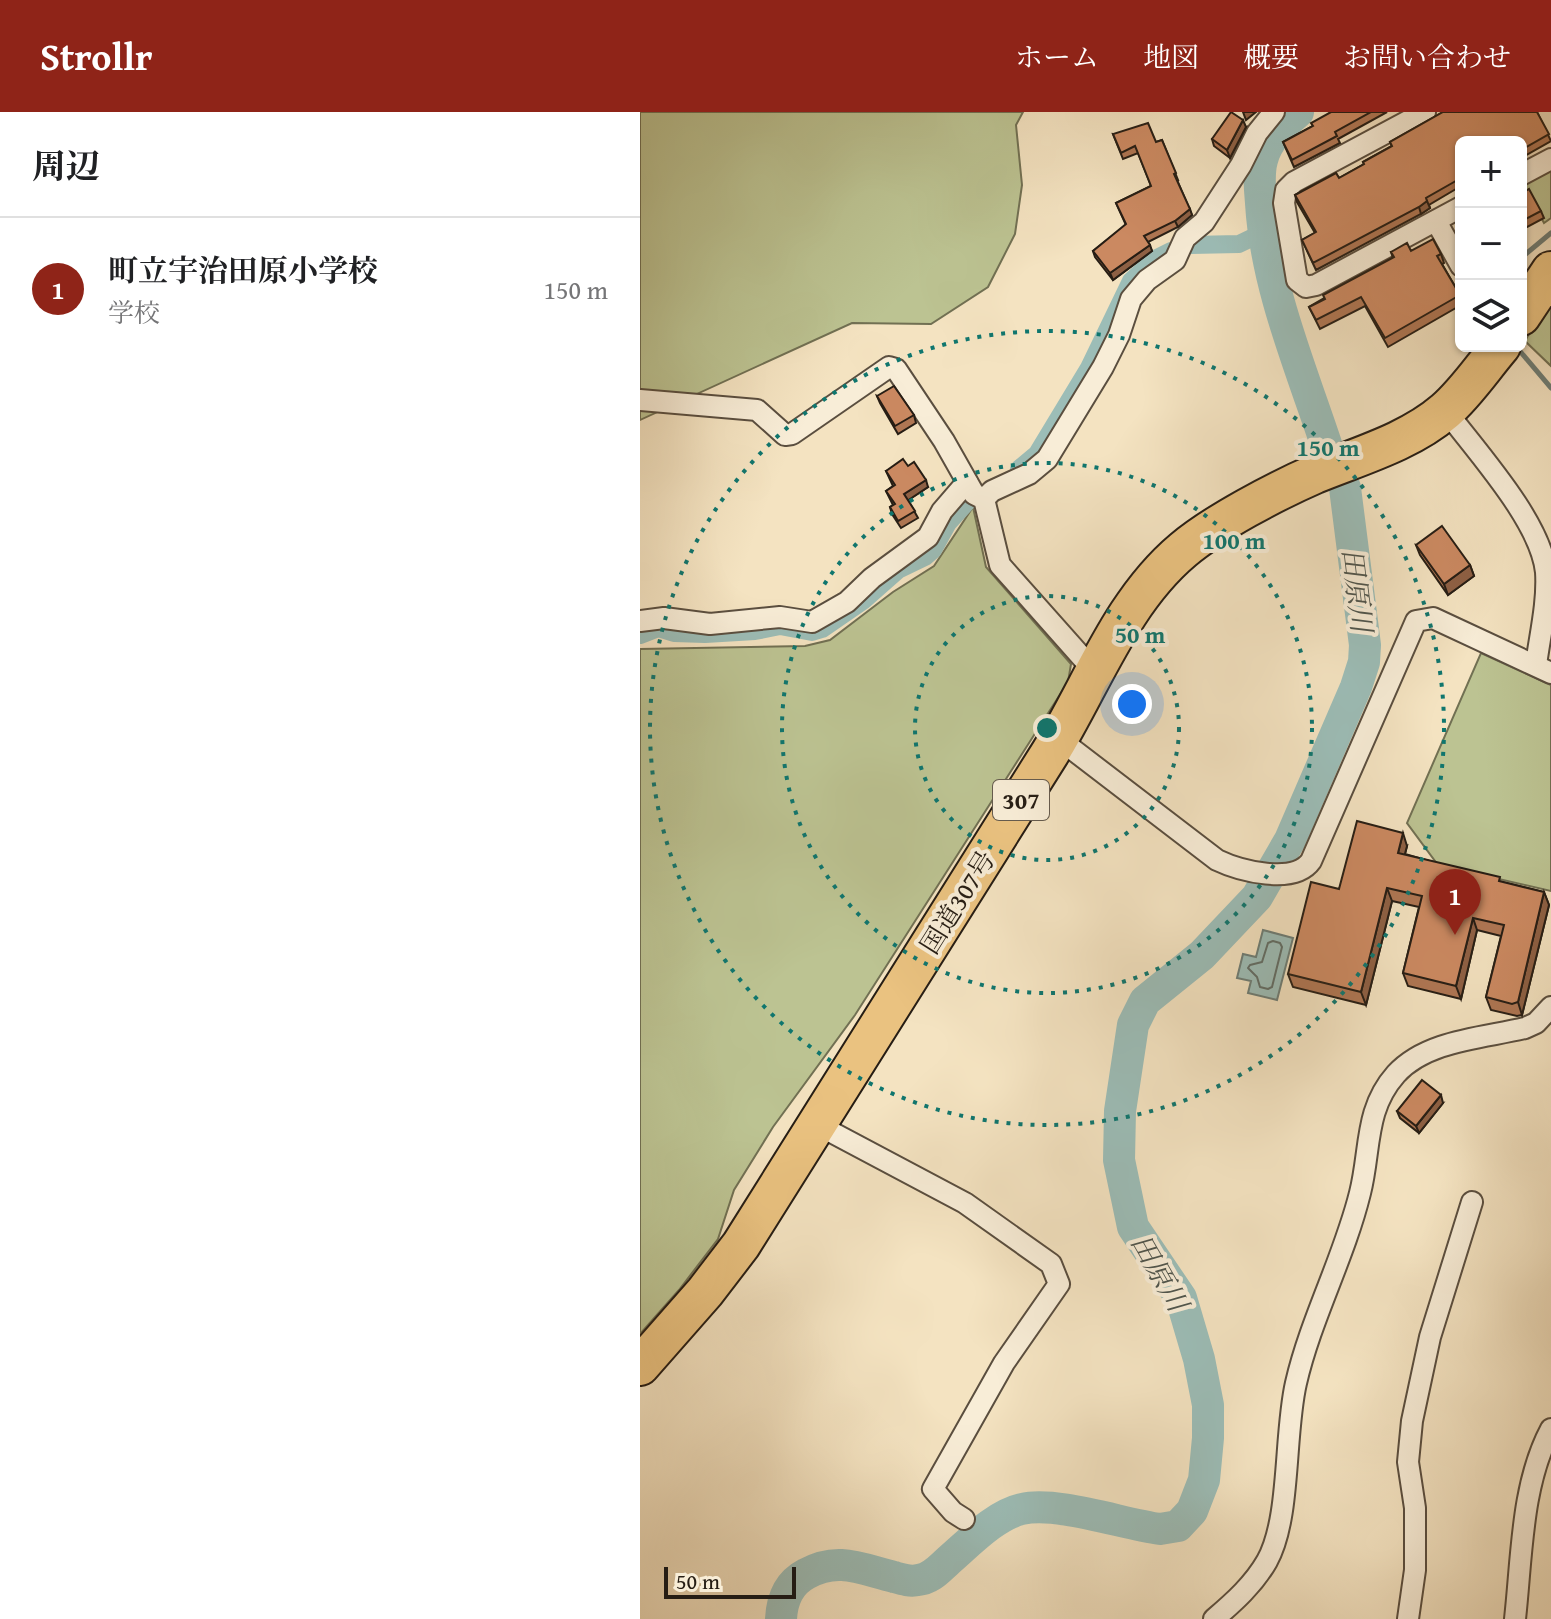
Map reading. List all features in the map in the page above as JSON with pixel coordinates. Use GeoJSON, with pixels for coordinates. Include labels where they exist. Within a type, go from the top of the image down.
{"type":"FeatureCollection","features":[{"type":"Feature","properties":{"kind":"highway"},"geometry":{"type":"LineString","coordinates":[[1527,307],[1551,271]]}},
{"type":"Feature","properties":{"kind":"highway","name":"国道307号"},"geometry":{"type":"LineString","coordinates":[[640,1366],[705,1292],[741,1245],[1059,739],[1095,672],[1154,580],[1200,536],[1311,476],[1398,441],[1446,411],[1496,352]]}},
{"type":"Feature","properties":{"kind":"street"},"geometry":{"type":"LineString","coordinates":[[984,499],[992,491],[1029,474],[1047,459],[1103,367],[1119,335],[1131,299],[1147,280],[1175,260],[1185,238],[1204,222],[1241,165],[1257,133],[1274,112]]}},
{"type":"Feature","properties":{"kind":"street"},"geometry":{"type":"LineString","coordinates":[[1425,112],[1294,182],[1286,190],[1284,203],[1297,280],[1306,287],[1316,285],[1459,208]]}},
{"type":"Feature","properties":{"kind":"street"},"geometry":{"type":"LineString","coordinates":[[1527,172],[1551,159]]}},
{"type":"Feature","properties":{"kind":"street"},"geometry":{"type":"LineString","coordinates":[[1436,221],[1455,255]]}},
{"type":"Feature","properties":{"kind":"street"},"geometry":{"type":"LineString","coordinates":[[640,400],[757,410],[785,435],[792,434],[889,367],[896,369],[944,441],[974,494],[984,499],[1000,565],[1095,672]]}},
{"type":"Feature","properties":{"kind":"street"},"geometry":{"type":"LineString","coordinates":[[1059,739],[1207,854],[1227,865],[1260,872],[1300,872],[1311,861],[1416,621],[1433,618],[1544,669],[1546,576],[1539,542],[1527,520],[1446,411]]}},
{"type":"Feature","properties":{"kind":"street"},"geometry":{"type":"LineString","coordinates":[[640,621],[664,618],[710,624],[780,617],[812,622],[847,602],[872,578],[928,537],[942,511],[967,482]]}},
{"type":"Feature","properties":{"kind":"street"},"geometry":{"type":"LineString","coordinates":[[1214,1619],[1254,1582],[1269,1559],[1279,1532],[1296,1381],[1360,1194],[1371,1118],[1382,1094],[1398,1072],[1430,1051],[1525,1028],[1536,1023],[1551,1007]]}},
{"type":"Feature","properties":{"kind":"street"},"geometry":{"type":"LineString","coordinates":[[818,1125],[965,1203],[1051,1264],[1059,1284],[1004,1363],[933,1489],[953,1512],[964,1519]]}},
{"type":"Feature","properties":{"kind":"street"},"geometry":{"type":"LineString","coordinates":[[1408,1619],[1415,1570],[1415,1508],[1408,1462],[1412,1421],[1430,1337],[1472,1202]]}},
{"type":"Feature","properties":{"kind":"street"},"geometry":{"type":"LineString","coordinates":[[1515,1619],[1531,1487],[1551,1429]]}},
{"type":"Feature","properties":{"kind":"green space"},"geometry":{"type":"Polygon","coordinates":[[[640,112],[1023,112],[1016,125],[1022,185],[1015,234],[988,287],[931,324],[852,323],[640,420],[640,112]]]}},
{"type":"Feature","properties":{"kind":"green space"},"geometry":{"type":"Polygon","coordinates":[[[1551,171],[1551,218],[1544,223],[1527,191],[1527,179],[1551,171]]]}},
{"type":"Feature","properties":{"kind":"green space"},"geometry":{"type":"Polygon","coordinates":[[[1551,294],[1551,366],[1527,343],[1527,337],[1551,294]]]}},
{"type":"Feature","properties":{"kind":"green space"},"geometry":{"type":"Polygon","coordinates":[[[973,507],[986,567],[1071,664],[1068,682],[855,1015],[773,1127],[734,1190],[718,1239],[640,1334],[640,649],[805,646],[830,640],[893,592],[934,566],[973,507]]]}},
{"type":"Feature","properties":{"kind":"green space"},"geometry":{"type":"Polygon","coordinates":[[[1481,653],[1551,685],[1551,891],[1438,865],[1407,823],[1481,653]]]}},
{"type":"Feature","properties":{"kind":"water"},"geometry":{"type":"Polygon","coordinates":[[[1263,930],[1293,938],[1277,1000],[1248,993],[1251,981],[1237,978],[1243,954],[1256,957],[1263,930]]]}},
{"type":"Feature","properties":{"kind":"building"},"geometry":{"type":"Polygon","coordinates":[[[1231,112],[1243,120],[1227,150],[1212,139],[1231,112]]]}},
{"type":"Feature","properties":{"kind":"building"},"geometry":{"type":"Polygon","coordinates":[[[1331,112],[1371,112],[1335,132],[1337,136],[1292,160],[1283,142],[1331,112]]]}},
{"type":"Feature","properties":{"kind":"building"},"geometry":{"type":"Polygon","coordinates":[[[1443,112],[1537,112],[1549,134],[1527,147],[1527,136],[1455,136],[1455,181],[1426,198],[1427,201],[1419,207],[1313,263],[1302,240],[1316,232],[1295,195],[1336,173],[1339,178],[1392,146],[1390,142],[1443,112]]]}},
{"type":"Feature","properties":{"kind":"building"},"geometry":{"type":"Polygon","coordinates":[[[1148,123],[1156,142],[1162,140],[1190,209],[1175,221],[1144,236],[1150,245],[1110,273],[1093,251],[1126,224],[1116,203],[1151,186],[1135,146],[1121,153],[1113,134],[1148,123]]]}},
{"type":"Feature","properties":{"kind":"building"},"geometry":{"type":"Polygon","coordinates":[[[1527,190],[1541,211],[1527,218],[1527,208],[1527,190]]]}},
{"type":"Feature","properties":{"kind":"building"},"geometry":{"type":"Polygon","coordinates":[[[1433,239],[1441,254],[1437,256],[1455,287],[1455,298],[1385,338],[1361,297],[1316,320],[1309,307],[1325,299],[1323,295],[1394,257],[1391,252],[1407,243],[1411,251],[1433,239]]]}},
{"type":"Feature","properties":{"kind":"building"},"geometry":{"type":"Polygon","coordinates":[[[894,386],[914,415],[895,426],[877,396],[894,386]]]}},
{"type":"Feature","properties":{"kind":"building"},"geometry":{"type":"Polygon","coordinates":[[[903,459],[908,466],[914,462],[926,480],[904,494],[915,511],[898,521],[890,507],[895,504],[886,491],[895,485],[886,471],[903,459]]]}},
{"type":"Feature","properties":{"kind":"building"},"geometry":{"type":"Polygon","coordinates":[[[1442,526],[1470,565],[1444,584],[1416,545],[1442,526]]]}},
{"type":"Feature","properties":{"kind":"building"},"geometry":{"type":"Polygon","coordinates":[[[1357,821],[1403,833],[1398,853],[1500,877],[1499,881],[1544,892],[1518,1002],[1512,1004],[1486,997],[1504,925],[1473,918],[1456,986],[1403,973],[1422,896],[1387,888],[1361,992],[1288,974],[1311,882],[1339,889],[1357,821]]]}},
{"type":"Feature","properties":{"kind":"building"},"geometry":{"type":"Polygon","coordinates":[[[1422,1080],[1441,1095],[1416,1126],[1397,1111],[1422,1080]]]}},
{"type":"Feature","properties":{"kind":"waterway","name":"田原川"},"geometry":{"type":"LineString","coordinates":[[1298,112],[1276,133],[1264,153],[1260,171],[1261,203],[1277,296],[1327,447]]}},
{"type":"Feature","properties":{"kind":"waterway"},"geometry":{"type":"LineString","coordinates":[[1191,245],[1239,244],[1264,232]]}},
{"type":"Feature","properties":{"kind":"waterway"},"geometry":{"type":"LineString","coordinates":[[1527,253],[1551,233]]}},
{"type":"Feature","properties":{"kind":"waterway"},"geometry":{"type":"LineString","coordinates":[[1019,469],[1037,454],[1089,368],[1131,281],[1155,259],[1171,251]]}},
{"type":"Feature","properties":{"kind":"waterway"},"geometry":{"type":"LineString","coordinates":[[1521,352],[1551,388]]}},
{"type":"Feature","properties":{"kind":"waterway","name":"田原川"},"geometry":{"type":"LineString","coordinates":[[781,1619],[791,1587],[800,1578],[818,1569],[839,1565],[906,1580],[927,1578],[992,1523],[1022,1509],[1071,1510],[1160,1529],[1178,1526],[1192,1511],[1204,1480],[1208,1405],[1199,1359],[1181,1298],[1133,1227],[1119,1160],[1120,1111],[1133,1025],[1145,1001],[1202,955],[1257,897],[1290,840],[1356,687],[1364,662],[1365,645],[1345,488]]}},
{"type":"Feature","properties":{"kind":"waterway"},"geometry":{"type":"LineString","coordinates":[[640,635],[658,628],[674,633],[705,634],[780,626],[812,632],[822,629],[864,600],[898,570],[933,550],[948,523],[967,502]]}},
{"type":"Feature","properties":{"kind":"place","name":"町立宇治田原小学校"},"geometry":{"type":"Point","coordinates":[1455,935]}}]}
